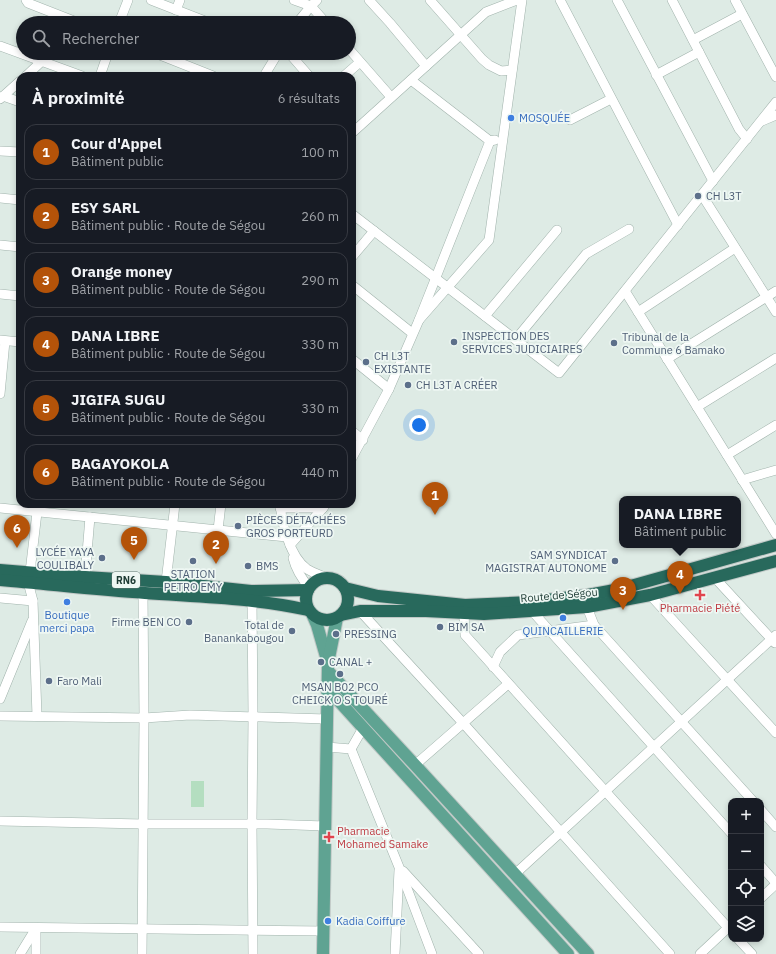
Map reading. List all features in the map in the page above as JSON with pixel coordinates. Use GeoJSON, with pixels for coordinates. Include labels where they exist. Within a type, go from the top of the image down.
{"type":"FeatureCollection","features":[{"type":"Feature","properties":{"kind":"highway","name":"Route de Ségou"},"geometry":{"type":"LineString","coordinates":[[0,580],[29,577],[85,577],[166,582],[251,591],[308,589],[314,582],[327,578],[334,579],[345,588],[378,596],[465,605],[530,602],[588,595],[620,588],[776,545]]}},
{"type":"Feature","properties":{"kind":"highway","name":"Route de Ségou"},"geometry":{"type":"LineString","coordinates":[[0,570],[29,577],[142,593],[252,600],[293,606],[311,613],[320,620],[329,620],[360,610],[484,614],[587,607],[650,595],[776,561]]}},
{"type":"Feature","properties":{"kind":"highway"},"geometry":{"type":"LineString","coordinates":[[339,616],[345,610],[348,603],[348,595],[345,588]]}},
{"type":"Feature","properties":{"kind":"highway"},"geometry":{"type":"LineString","coordinates":[[308,589],[306,603],[311,613]]}},
{"type":"Feature","properties":{"kind":"main road"},"geometry":{"type":"LineString","coordinates":[[311,613],[318,625],[328,667],[415,765],[588,954]]}},
{"type":"Feature","properties":{"kind":"main road"},"geometry":{"type":"LineString","coordinates":[[323,954],[328,667],[339,616]]}},
{"type":"Feature","properties":{"kind":"main road"},"geometry":{"type":"LineString","coordinates":[[328,689],[568,954]]}},
{"type":"Feature","properties":{"kind":"street"},"geometry":{"type":"LineString","coordinates":[[122,16],[128,0]]}},
{"type":"Feature","properties":{"kind":"street"},"geometry":{"type":"LineString","coordinates":[[151,0],[192,16]]}},
{"type":"Feature","properties":{"kind":"street"},"geometry":{"type":"LineString","coordinates":[[176,10],[180,0]]}},
{"type":"Feature","properties":{"kind":"street"},"geometry":{"type":"LineString","coordinates":[[294,0],[314,3]]}},
{"type":"Feature","properties":{"kind":"street"},"geometry":{"type":"LineString","coordinates":[[369,0],[426,66]]}},
{"type":"Feature","properties":{"kind":"street"},"geometry":{"type":"LineString","coordinates":[[356,129],[486,12],[517,0]]}},
{"type":"Feature","properties":{"kind":"street"},"geometry":{"type":"LineString","coordinates":[[418,320],[489,240],[522,0]]}},
{"type":"Feature","properties":{"kind":"street"},"geometry":{"type":"LineString","coordinates":[[560,0],[678,225]]}},
{"type":"Feature","properties":{"kind":"street"},"geometry":{"type":"LineString","coordinates":[[617,0],[713,181]]}},
{"type":"Feature","properties":{"kind":"street"},"geometry":{"type":"LineString","coordinates":[[672,0],[739,129],[746,139]]}},
{"type":"Feature","properties":{"kind":"street"},"geometry":{"type":"LineString","coordinates":[[735,0],[776,77]]}},
{"type":"Feature","properties":{"kind":"street"},"geometry":{"type":"LineString","coordinates":[[29,1],[63,16]]}},
{"type":"Feature","properties":{"kind":"street"},"geometry":{"type":"LineString","coordinates":[[434,2],[460,35],[482,59],[489,65],[501,71],[512,70]]}},
{"type":"Feature","properties":{"kind":"street"},"geometry":{"type":"LineString","coordinates":[[303,16],[314,3]]}},
{"type":"Feature","properties":{"kind":"street"},"geometry":{"type":"LineString","coordinates":[[314,3],[322,16]]}},
{"type":"Feature","properties":{"kind":"street"},"geometry":{"type":"LineString","coordinates":[[693,40],[742,14]]}},
{"type":"Feature","properties":{"kind":"street"},"geometry":{"type":"LineString","coordinates":[[0,46],[16,52]]}},
{"type":"Feature","properties":{"kind":"street"},"geometry":{"type":"LineString","coordinates":[[656,74],[699,52]]}},
{"type":"Feature","properties":{"kind":"street"},"geometry":{"type":"LineString","coordinates":[[356,57],[391,97]]}},
{"type":"Feature","properties":{"kind":"street"},"geometry":{"type":"LineString","coordinates":[[101,72],[106,60]]}},
{"type":"Feature","properties":{"kind":"street"},"geometry":{"type":"LineString","coordinates":[[173,60],[203,72]]}},
{"type":"Feature","properties":{"kind":"street"},"geometry":{"type":"LineString","coordinates":[[266,72],[274,60]]}},
{"type":"Feature","properties":{"kind":"street"},"geometry":{"type":"LineString","coordinates":[[295,60],[306,72]]}},
{"type":"Feature","properties":{"kind":"street"},"geometry":{"type":"LineString","coordinates":[[30,72],[42,61],[71,72]]}},
{"type":"Feature","properties":{"kind":"street"},"geometry":{"type":"LineString","coordinates":[[349,72],[360,62]]}},
{"type":"Feature","properties":{"kind":"street"},"geometry":{"type":"LineString","coordinates":[[411,80],[490,141],[503,139]]}},
{"type":"Feature","properties":{"kind":"street"},"geometry":{"type":"LineString","coordinates":[[2,98],[16,85]]}},
{"type":"Feature","properties":{"kind":"street"},"geometry":{"type":"LineString","coordinates":[[2,98],[16,101]]}},
{"type":"Feature","properties":{"kind":"street"},"geometry":{"type":"LineString","coordinates":[[570,120],[611,99]]}},
{"type":"Feature","properties":{"kind":"street"},"geometry":{"type":"LineString","coordinates":[[356,217],[559,373],[776,102]]}},
{"type":"Feature","properties":{"kind":"street"},"geometry":{"type":"LineString","coordinates":[[760,122],[776,115]]}},
{"type":"Feature","properties":{"kind":"street"},"geometry":{"type":"LineString","coordinates":[[356,451],[390,389],[490,141]]}},
{"type":"Feature","properties":{"kind":"street"},"geometry":{"type":"LineString","coordinates":[[0,151],[16,152]]}},
{"type":"Feature","properties":{"kind":"street"},"geometry":{"type":"LineString","coordinates":[[702,195],[776,312]]}},
{"type":"Feature","properties":{"kind":"street"},"geometry":{"type":"LineString","coordinates":[[0,198],[16,200]]}},
{"type":"Feature","properties":{"kind":"street"},"geometry":{"type":"LineString","coordinates":[[516,339],[586,254],[629,229]]}},
{"type":"Feature","properties":{"kind":"street"},"geometry":{"type":"LineString","coordinates":[[485,316],[557,230]]}},
{"type":"Feature","properties":{"kind":"street"},"geometry":{"type":"LineString","coordinates":[[356,252],[374,231]]}},
{"type":"Feature","properties":{"kind":"street"},"geometry":{"type":"LineString","coordinates":[[0,245],[16,247]]}},
{"type":"Feature","properties":{"kind":"street"},"geometry":{"type":"LineString","coordinates":[[638,312],[735,248]]}},
{"type":"Feature","properties":{"kind":"street"},"geometry":{"type":"LineString","coordinates":[[356,288],[412,333]]}},
{"type":"Feature","properties":{"kind":"street"},"geometry":{"type":"LineString","coordinates":[[624,291],[776,534]]}},
{"type":"Feature","properties":{"kind":"street"},"geometry":{"type":"LineString","coordinates":[[667,359],[776,291]]}},
{"type":"Feature","properties":{"kind":"street"},"geometry":{"type":"LineString","coordinates":[[0,294],[16,296]]}},
{"type":"Feature","properties":{"kind":"street"},"geometry":{"type":"LineString","coordinates":[[0,394],[2,341],[16,342]]}},
{"type":"Feature","properties":{"kind":"street"},"geometry":{"type":"LineString","coordinates":[[697,407],[776,358]]}},
{"type":"Feature","properties":{"kind":"street"},"geometry":{"type":"LineString","coordinates":[[356,362],[390,389]]}},
{"type":"Feature","properties":{"kind":"street"},"geometry":{"type":"LineString","coordinates":[[727,455],[776,425]]}},
{"type":"Feature","properties":{"kind":"street"},"geometry":{"type":"LineString","coordinates":[[356,434],[363,440]]}},
{"type":"Feature","properties":{"kind":"street"},"geometry":{"type":"LineString","coordinates":[[742,480],[776,470]]}},
{"type":"Feature","properties":{"kind":"street"},"geometry":{"type":"LineString","coordinates":[[0,508],[38,508],[90,517],[218,530],[290,545]]}},
{"type":"Feature","properties":{"kind":"street"},"geometry":{"type":"LineString","coordinates":[[37,716],[34,617],[29,577],[38,508]]}},
{"type":"Feature","properties":{"kind":"street"},"geometry":{"type":"LineString","coordinates":[[166,582],[175,508]]}},
{"type":"Feature","properties":{"kind":"street"},"geometry":{"type":"LineString","coordinates":[[218,530],[221,508]]}},
{"type":"Feature","properties":{"kind":"street"},"geometry":{"type":"LineString","coordinates":[[281,508],[295,566],[298,574],[308,589]]}},
{"type":"Feature","properties":{"kind":"street"},"geometry":{"type":"LineString","coordinates":[[290,545],[322,508]]}},
{"type":"Feature","properties":{"kind":"street"},"geometry":{"type":"LineString","coordinates":[[85,577],[90,517]]}},
{"type":"Feature","properties":{"kind":"street"},"geometry":{"type":"LineString","coordinates":[[290,545],[300,564],[314,573],[327,578]]}},
{"type":"Feature","properties":{"kind":"street"},"geometry":{"type":"LineString","coordinates":[[515,874],[727,680],[775,639],[715,578]]}},
{"type":"Feature","properties":{"kind":"street"},"geometry":{"type":"LineString","coordinates":[[142,593],[144,718],[142,954]]}},
{"type":"Feature","properties":{"kind":"street"},"geometry":{"type":"LineString","coordinates":[[650,595],[776,733]]}},
{"type":"Feature","properties":{"kind":"street"},"geometry":{"type":"LineString","coordinates":[[0,598],[33,601]]}},
{"type":"Feature","properties":{"kind":"street"},"geometry":{"type":"LineString","coordinates":[[252,600],[253,954]]}},
{"type":"Feature","properties":{"kind":"street"},"geometry":{"type":"LineString","coordinates":[[587,607],[594,625],[750,798]]}},
{"type":"Feature","properties":{"kind":"street"},"geometry":{"type":"LineString","coordinates":[[360,610],[670,954]]}},
{"type":"Feature","properties":{"kind":"street"},"geometry":{"type":"LineString","coordinates":[[532,611],[728,830]]}},
{"type":"Feature","properties":{"kind":"street"},"geometry":{"type":"LineString","coordinates":[[464,613],[465,635],[728,926]]}},
{"type":"Feature","properties":{"kind":"street"},"geometry":{"type":"LineString","coordinates":[[0,699],[34,617]]}},
{"type":"Feature","properties":{"kind":"street"},"geometry":{"type":"LineString","coordinates":[[493,667],[500,652],[518,635],[594,625]]}},
{"type":"Feature","properties":{"kind":"street"},"geometry":{"type":"LineString","coordinates":[[415,765],[508,684]]}},
{"type":"Feature","properties":{"kind":"street"},"geometry":{"type":"LineString","coordinates":[[0,716],[144,718],[190,715],[327,719]]}},
{"type":"Feature","properties":{"kind":"street"},"geometry":{"type":"LineString","coordinates":[[363,728],[352,750],[432,954]]}},
{"type":"Feature","properties":{"kind":"street"},"geometry":{"type":"LineString","coordinates":[[327,747],[352,750]]}},
{"type":"Feature","properties":{"kind":"street"},"geometry":{"type":"LineString","coordinates":[[764,813],[776,826]]}},
{"type":"Feature","properties":{"kind":"street"},"geometry":{"type":"LineString","coordinates":[[0,821],[325,826]]}},
{"type":"Feature","properties":{"kind":"street"},"geometry":{"type":"LineString","coordinates":[[395,954],[399,867]]}},
{"type":"Feature","properties":{"kind":"street"},"geometry":{"type":"LineString","coordinates":[[399,867],[479,954]]}},
{"type":"Feature","properties":{"kind":"street"},"geometry":{"type":"LineString","coordinates":[[764,869],[776,883],[764,895]]}},
{"type":"Feature","properties":{"kind":"street"},"geometry":{"type":"LineString","coordinates":[[0,928],[324,931]]}},
{"type":"Feature","properties":{"kind":"street"},"geometry":{"type":"LineString","coordinates":[[20,954],[36,928]]}},
{"type":"Feature","properties":{"kind":"street"},"geometry":{"type":"LineString","coordinates":[[36,928],[36,954]]}},
{"type":"Feature","properties":{"kind":"street"},"geometry":{"type":"LineString","coordinates":[[700,954],[728,930]]}},
{"type":"Feature","properties":{"kind":"street"},"geometry":{"type":"LineString","coordinates":[[741,942],[752,954]]}},
{"type":"Feature","properties":{"kind":"green space"},"geometry":{"type":"Polygon","coordinates":[[[191,781],[204,781],[204,807],[191,807],[191,781]]]}},
{"type":"Feature","properties":{"kind":"place","name":"MOSQUÉE"},"geometry":{"type":"Point","coordinates":[511,118]}},
{"type":"Feature","properties":{"kind":"place","name":"CH L3T"},"geometry":{"type":"Point","coordinates":[698,196]}},
{"type":"Feature","properties":{"kind":"place","name":"INSPECTION DES SERVICES JUDICIAIRES"},"geometry":{"type":"Point","coordinates":[454,342]}},
{"type":"Feature","properties":{"kind":"place","name":"Tribunal de la Commune 6 Bamako"},"geometry":{"type":"Point","coordinates":[614,343]}},
{"type":"Feature","properties":{"kind":"place","name":"CH L3T EXISTANTE"},"geometry":{"type":"Point","coordinates":[366,362]}},
{"type":"Feature","properties":{"kind":"place","name":"CH L3T A CRÉER"},"geometry":{"type":"Point","coordinates":[408,385]}},
{"type":"Feature","properties":{"kind":"place","name":"Cour d'Appel"},"geometry":{"type":"Point","coordinates":[435,515]}},
{"type":"Feature","properties":{"kind":"place","name":"PIÈCES DÉTACHÉES GROS PORTEURD"},"geometry":{"type":"Point","coordinates":[238,526]}},
{"type":"Feature","properties":{"kind":"place","name":"BAGAYOKOLA"},"geometry":{"type":"Point","coordinates":[17,548]}},
{"type":"Feature","properties":{"kind":"place","name":"LYCÉE YAYA COULIBALY"},"geometry":{"type":"Point","coordinates":[102,558]}},
{"type":"Feature","properties":{"kind":"place","name":"JIGIFA SUGU"},"geometry":{"type":"Point","coordinates":[134,560]}},
{"type":"Feature","properties":{"kind":"place","name":"STATION PETRO EMY"},"geometry":{"type":"Point","coordinates":[193,561]}},
{"type":"Feature","properties":{"kind":"place","name":"SAM SYNDICAT MAGISTRAT AUTONOME"},"geometry":{"type":"Point","coordinates":[615,561]}},
{"type":"Feature","properties":{"kind":"place","name":"ESY SARL"},"geometry":{"type":"Point","coordinates":[216,564]}},
{"type":"Feature","properties":{"kind":"place","name":"BMS"},"geometry":{"type":"Point","coordinates":[248,566]}},
{"type":"Feature","properties":{"kind":"place","name":"DANA LIBRE"},"geometry":{"type":"Point","coordinates":[680,594]}},
{"type":"Feature","properties":{"kind":"place","name":"Pharmacie Piété"},"geometry":{"type":"Point","coordinates":[700,595]}},
{"type":"Feature","properties":{"kind":"place","name":"Boutique merci papa"},"geometry":{"type":"Point","coordinates":[67,602]}},
{"type":"Feature","properties":{"kind":"place","name":"Orange money"},"geometry":{"type":"Point","coordinates":[623,610]}},
{"type":"Feature","properties":{"kind":"place","name":"QUINCAILLERIE"},"geometry":{"type":"Point","coordinates":[563,618]}},
{"type":"Feature","properties":{"kind":"place","name":"Firme BEN CO"},"geometry":{"type":"Point","coordinates":[189,622]}},
{"type":"Feature","properties":{"kind":"place","name":"BIM SA"},"geometry":{"type":"Point","coordinates":[440,627]}},
{"type":"Feature","properties":{"kind":"place","name":"Total de Banankabougou"},"geometry":{"type":"Point","coordinates":[292,631]}},
{"type":"Feature","properties":{"kind":"place","name":"PRESSING"},"geometry":{"type":"Point","coordinates":[336,634]}},
{"type":"Feature","properties":{"kind":"place","name":"CANAL +"},"geometry":{"type":"Point","coordinates":[321,662]}},
{"type":"Feature","properties":{"kind":"place","name":"MSAN B02 PCO CHEICK O S TOURÉ"},"geometry":{"type":"Point","coordinates":[340,674]}},
{"type":"Feature","properties":{"kind":"place","name":"Faro Mali"},"geometry":{"type":"Point","coordinates":[49,681]}},
{"type":"Feature","properties":{"kind":"place","name":"Pharmacie Mohamed Samake"},"geometry":{"type":"Point","coordinates":[329,837]}},
{"type":"Feature","properties":{"kind":"place","name":"Kadia Coiffure"},"geometry":{"type":"Point","coordinates":[328,921]}}]}
